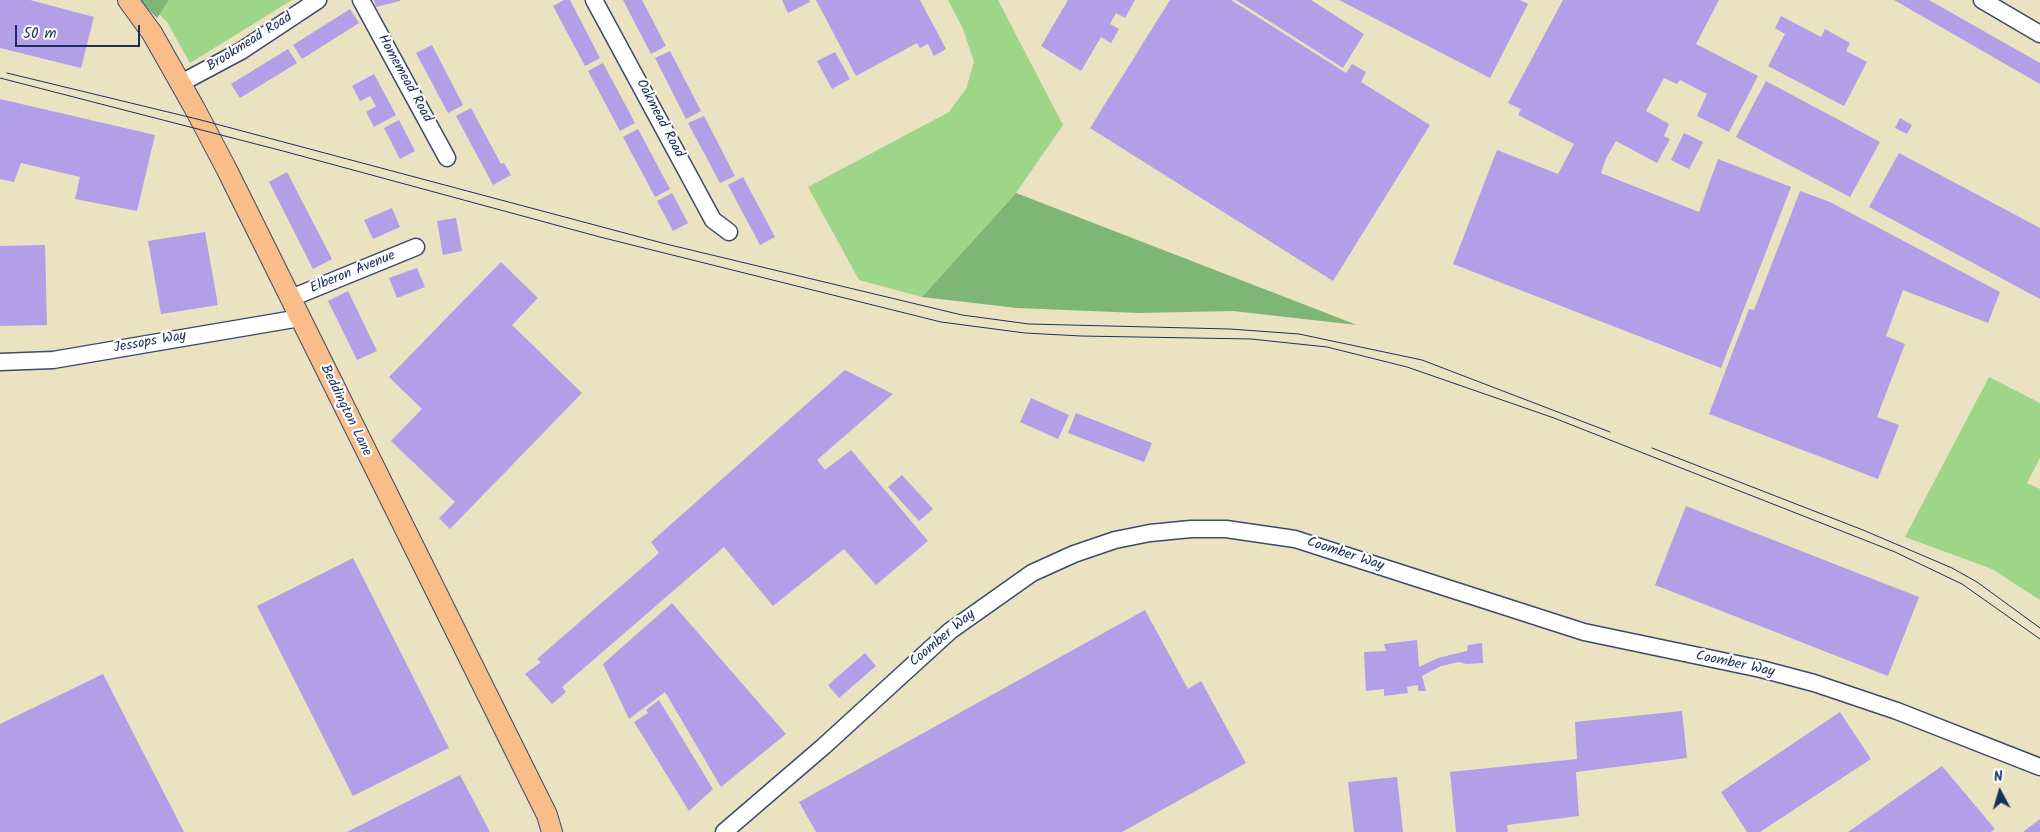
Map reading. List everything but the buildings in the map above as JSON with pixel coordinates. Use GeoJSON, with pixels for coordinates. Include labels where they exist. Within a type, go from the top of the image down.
{"type":"FeatureCollection","features":[{"type":"Feature","properties":{"kind":"main road","name":"Beddington Lane"},"geometry":{"type":"LineString","coordinates":[[128,0],[152,33],[181,83],[291,298],[538,798],[551,831]]}},
{"type":"Feature","properties":{"kind":"street","name":"Brookmead Road"},"geometry":{"type":"LineString","coordinates":[[181,83],[241,51],[318,0]]}},
{"type":"Feature","properties":{"kind":"street","name":"Homemead Road"},"geometry":{"type":"LineString","coordinates":[[361,0],[447,158]]}},
{"type":"Feature","properties":{"kind":"street","name":"Oakmead Road"},"geometry":{"type":"LineString","coordinates":[[594,0],[713,220],[729,232]]}},
{"type":"Feature","properties":{"kind":"street"},"geometry":{"type":"LineString","coordinates":[[1982,0],[2040,34]]}},
{"type":"Feature","properties":{"kind":"street","name":"Elberon Avenue"},"geometry":{"type":"LineString","coordinates":[[291,298],[416,247]]}},
{"type":"Feature","properties":{"kind":"street","name":"Jessops Way"},"geometry":{"type":"LineString","coordinates":[[0,362],[53,360],[300,318]]}},
{"type":"Feature","properties":{"kind":"street","name":"Coomber Way"},"geometry":{"type":"LineString","coordinates":[[724,832],[824,746],[950,631],[1032,573],[1074,554],[1115,540],[1150,533],[1191,529],[1226,529],[1295,539],[1584,632],[1761,669],[1814,683],[1898,711],[2040,767]]}},
{"type":"Feature","properties":{"kind":"green space"},"geometry":{"type":"Polygon","coordinates":[[[139,0],[169,0],[157,18],[139,0]]]}},
{"type":"Feature","properties":{"kind":"green space"},"geometry":{"type":"Polygon","coordinates":[[[144,0],[292,0],[190,63],[167,22],[144,0]]]}},
{"type":"Feature","properties":{"kind":"green space"},"geometry":{"type":"Polygon","coordinates":[[[948,0],[998,0],[1063,125],[1016,193],[922,297],[859,280],[808,187],[949,112],[966,89],[974,62],[963,29],[948,0]]]}},
{"type":"Feature","properties":{"kind":"green space"},"geometry":{"type":"Polygon","coordinates":[[[1016,193],[1357,325],[1233,311],[1139,313],[1017,308],[922,297],[1016,193]]]}},
{"type":"Feature","properties":{"kind":"green space"},"geometry":{"type":"Polygon","coordinates":[[[1989,377],[2040,403],[2040,458],[2027,483],[2040,489],[2040,600],[1992,569],[1905,537],[1989,377]]]}},
{"type":"Feature","properties":{"kind":"tram line"},"geometry":{"type":"LineString","coordinates":[[7,73],[201,120],[666,244],[962,315],[1029,324],[1230,329],[1299,334],[1422,360],[1610,432]]}},
{"type":"Feature","properties":{"kind":"tram line"},"geometry":{"type":"LineString","coordinates":[[0,78],[283,151],[600,237],[941,322],[1025,333],[1081,336],[1251,339],[1327,347],[1407,367],[1554,418],[1895,552],[1962,584],[2040,639]]}},
{"type":"Feature","properties":{"kind":"tram line"},"geometry":{"type":"LineString","coordinates":[[1652,448],[1863,530],[1952,568],[1977,582],[2040,628]]}}]}
